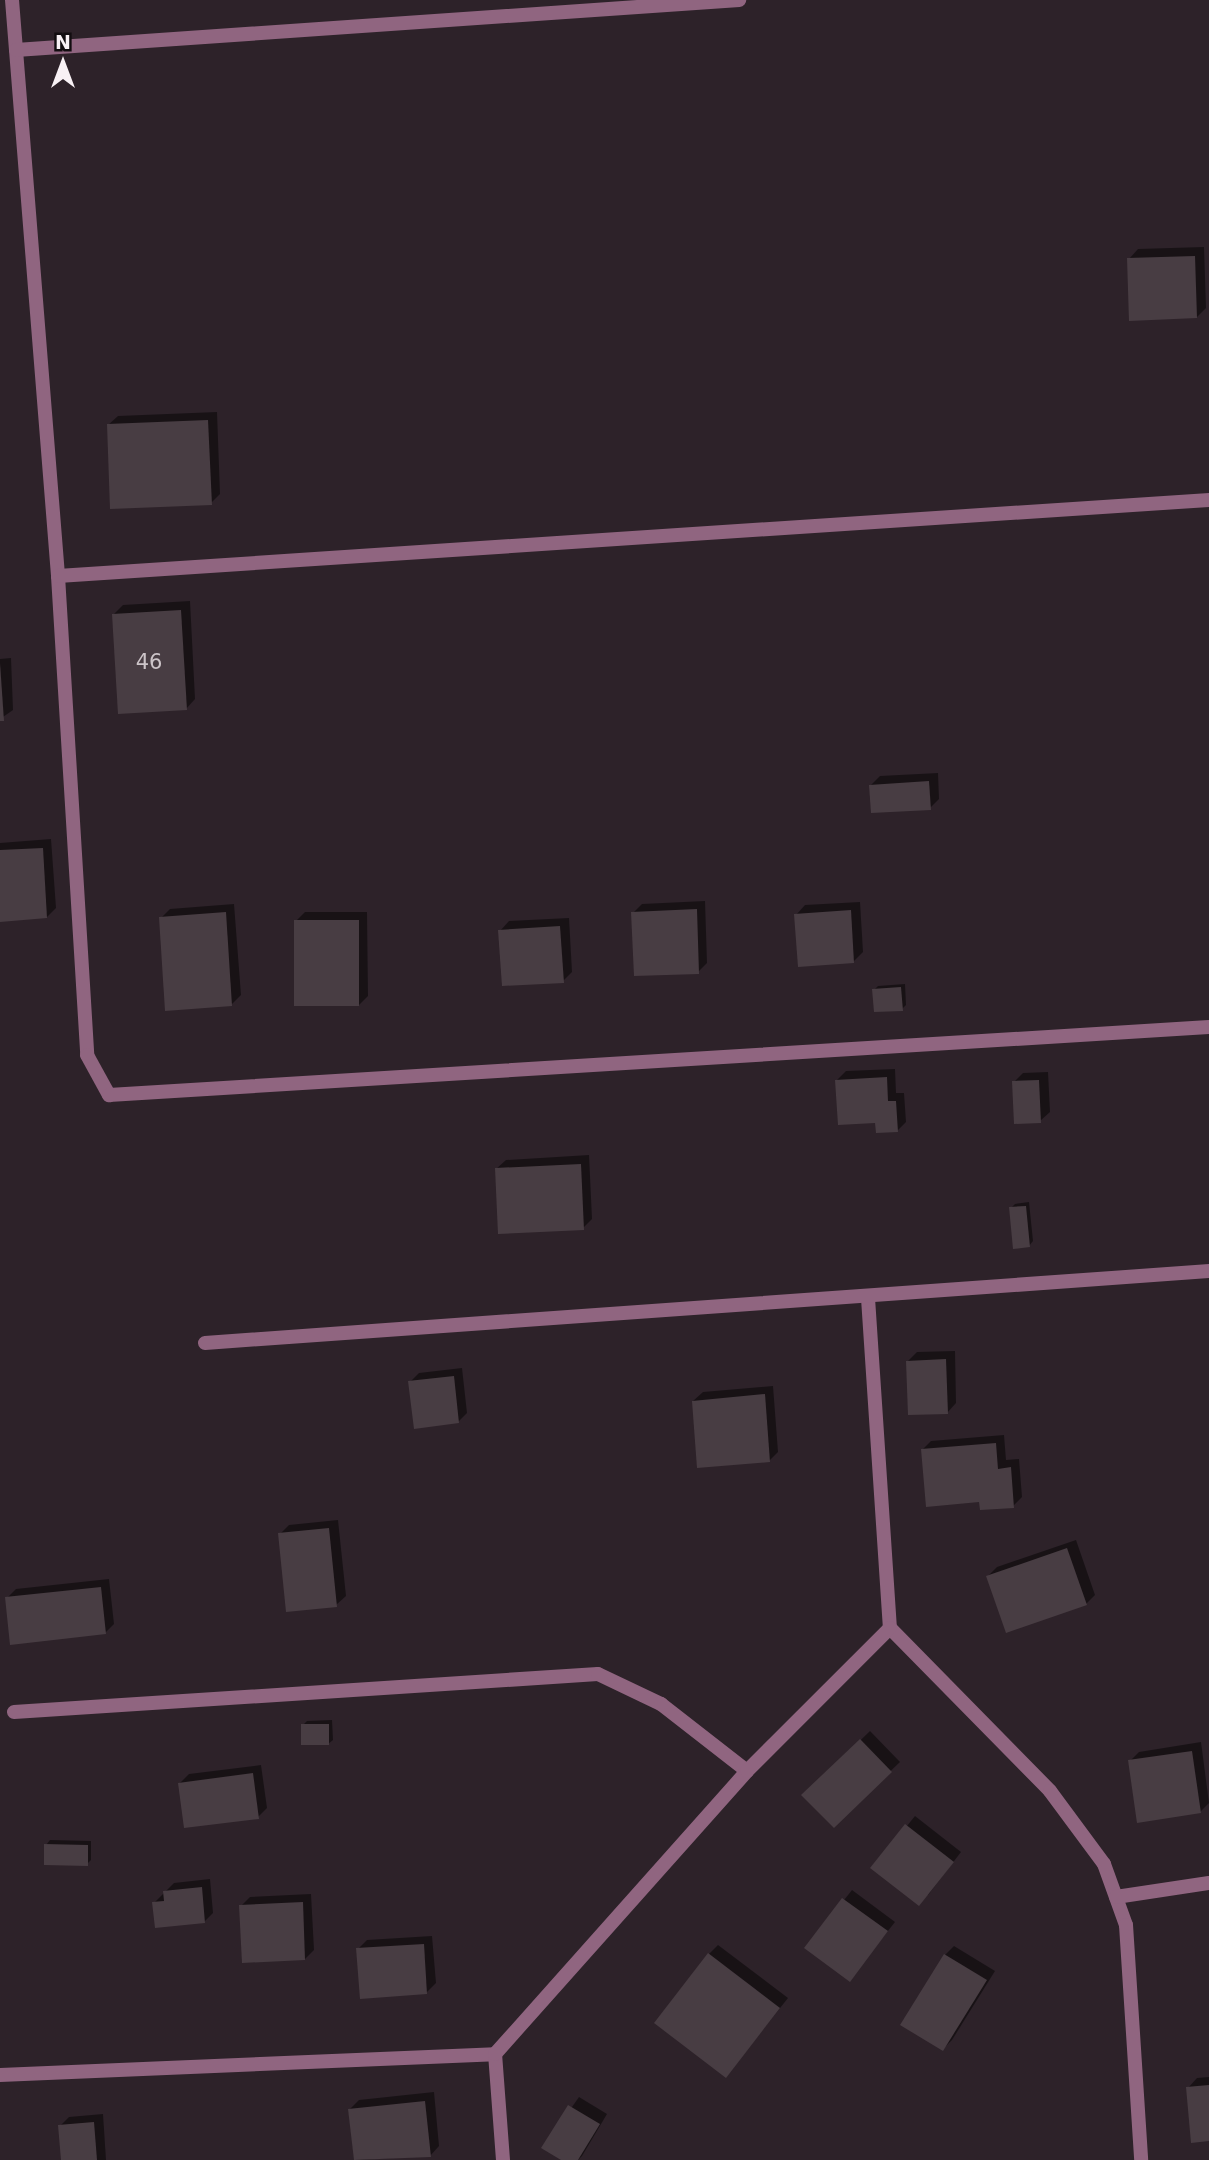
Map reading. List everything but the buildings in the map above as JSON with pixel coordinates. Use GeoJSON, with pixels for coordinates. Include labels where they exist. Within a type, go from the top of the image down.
{"type":"FeatureCollection","features":[{"type":"Feature","properties":{"kind":"lane"},"geometry":{"type":"LineString","coordinates":[[12,0],[58,576],[87,1055],[109,1095],[1209,1027]]}},
{"type":"Feature","properties":{"kind":"lane"},"geometry":{"type":"LineString","coordinates":[[16,50],[739,0]]}},
{"type":"Feature","properties":{"kind":"lane"},"geometry":{"type":"LineString","coordinates":[[58,576],[1209,500]]}},
{"type":"Feature","properties":{"kind":"lane"},"geometry":{"type":"LineString","coordinates":[[205,1343],[1209,1272]]}},
{"type":"Feature","properties":{"kind":"lane"},"geometry":{"type":"LineString","coordinates":[[868,1298],[890,1628],[1049,1791],[1104,1864],[1126,1925],[1141,2160]]}},
{"type":"Feature","properties":{"kind":"lane"},"geometry":{"type":"LineString","coordinates":[[0,2075],[495,2054],[747,1771],[890,1628]]}},
{"type":"Feature","properties":{"kind":"lane"},"geometry":{"type":"LineString","coordinates":[[14,1712],[598,1674],[661,1704],[747,1771]]}},
{"type":"Feature","properties":{"kind":"lane"},"geometry":{"type":"LineString","coordinates":[[1116,1897],[1209,1883]]}},
{"type":"Feature","properties":{"kind":"lane"},"geometry":{"type":"LineString","coordinates":[[495,2054],[503,2160]]}}]}
